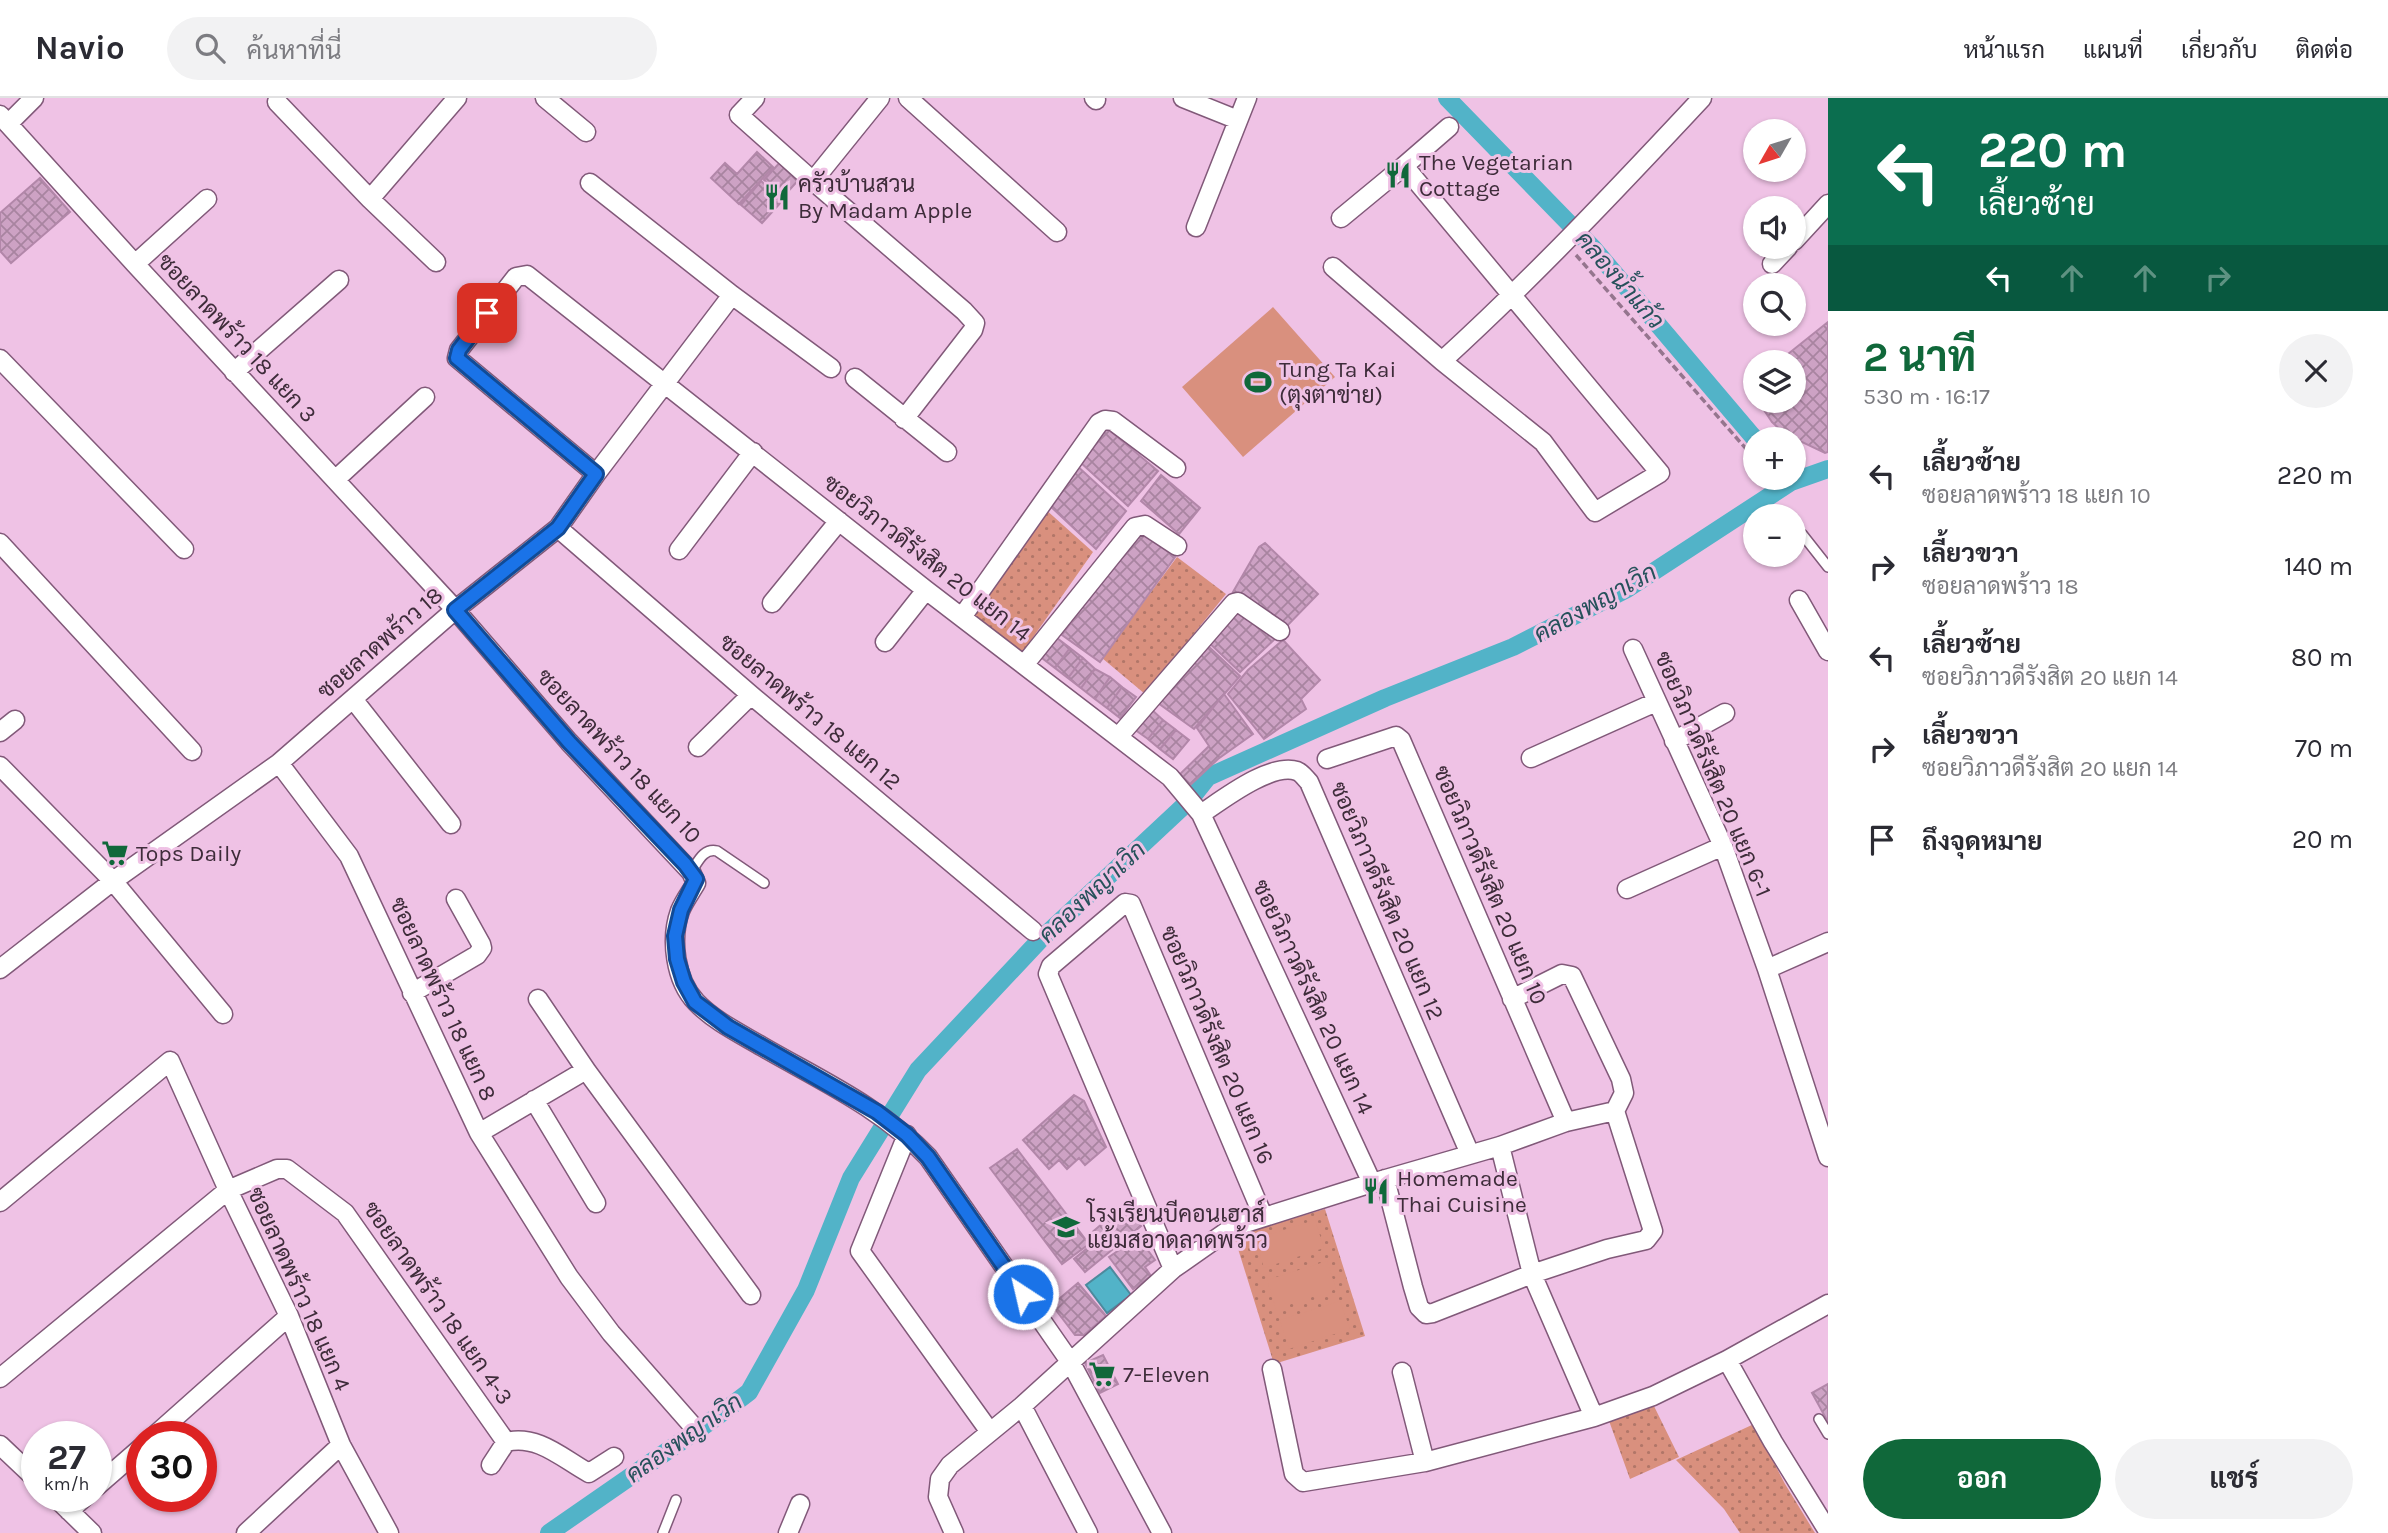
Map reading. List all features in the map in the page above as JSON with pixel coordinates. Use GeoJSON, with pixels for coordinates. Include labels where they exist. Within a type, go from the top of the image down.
{"type":"FeatureCollection","features":[{"type":"Feature","properties":{"kind":"street","name":"ซอยลาดพร้าว 18 แยก 3"},"geometry":{"type":"LineString","coordinates":[[34,98],[4,120],[455,610]]}},
{"type":"Feature","properties":{"kind":"street"},"geometry":{"type":"LineString","coordinates":[[370,199],[457,98]]}},
{"type":"Feature","properties":{"kind":"street"},"geometry":{"type":"LineString","coordinates":[[545,98],[586,132]]}},
{"type":"Feature","properties":{"kind":"street"},"geometry":{"type":"LineString","coordinates":[[755,98],[738,115],[975,323],[973,330],[904,419]]}},
{"type":"Feature","properties":{"kind":"street"},"geometry":{"type":"LineString","coordinates":[[813,181],[880,98]]}},
{"type":"Feature","properties":{"kind":"street"},"geometry":{"type":"LineString","coordinates":[[908,98],[1057,232]]}},
{"type":"Feature","properties":{"kind":"street"},"geometry":{"type":"LineString","coordinates":[[1183,98],[1238,120]]}},
{"type":"Feature","properties":{"kind":"street"},"geometry":{"type":"LineString","coordinates":[[1196,227],[1247,98]]}},
{"type":"Feature","properties":{"kind":"street"},"geometry":{"type":"LineString","coordinates":[[1442,361],[1568,241],[1702,98]]}},
{"type":"Feature","properties":{"kind":"street"},"geometry":{"type":"LineString","coordinates":[[277,102],[370,199],[436,262]]}},
{"type":"Feature","properties":{"kind":"street"},"geometry":{"type":"LineString","coordinates":[[1341,218],[1449,127]]}},
{"type":"Feature","properties":{"kind":"street"},"geometry":{"type":"LineString","coordinates":[[1334,267],[1442,361],[1543,442],[1595,512],[1660,473],[1404,166]]}},
{"type":"Feature","properties":{"kind":"street"},"geometry":{"type":"LineString","coordinates":[[590,183],[732,295],[831,368]]}},
{"type":"Feature","properties":{"kind":"street"},"geometry":{"type":"LineString","coordinates":[[135,264],[207,200]]}},
{"type":"Feature","properties":{"kind":"street"},"geometry":{"type":"LineString","coordinates":[[1806,228],[1828,204]]}},
{"type":"Feature","properties":{"kind":"street"},"geometry":{"type":"LineString","coordinates":[[1772,264],[1777,259]]}},
{"type":"Feature","properties":{"kind":"street","name":"ซอยวิภาวดีรังสิต 20 แยก 14"},"geometry":{"type":"LineString","coordinates":[[596,474],[457,358],[459,350],[516,277],[527,275],[926,590],[1170,777],[1201,814],[1378,1181],[1419,1307],[1426,1314],[1532,1274]]}},
{"type":"Feature","properties":{"kind":"street"},"geometry":{"type":"LineString","coordinates":[[234,372],[340,280]]}},
{"type":"Feature","properties":{"kind":"street","name":"ซอยลาดพร้าว 18"},"geometry":{"type":"LineString","coordinates":[[0,969],[113,881],[279,763],[455,610],[558,528],[732,295]]}},
{"type":"Feature","properties":{"kind":"street"},"geometry":{"type":"LineString","coordinates":[[0,359],[184,549]]}},
{"type":"Feature","properties":{"kind":"street"},"geometry":{"type":"LineString","coordinates":[[855,378],[947,452]]}},
{"type":"Feature","properties":{"kind":"street"},"geometry":{"type":"LineString","coordinates":[[335,480],[425,397]]}},
{"type":"Feature","properties":{"kind":"street"},"geometry":{"type":"LineString","coordinates":[[962,617],[1099,423],[1105,420],[1113,421],[1176,468]]}},
{"type":"Feature","properties":{"kind":"street"},"geometry":{"type":"LineString","coordinates":[[679,550],[753,452]]}},
{"type":"Feature","properties":{"kind":"street"},"geometry":{"type":"LineString","coordinates":[[772,603],[839,521]]}},
{"type":"Feature","properties":{"kind":"street"},"geometry":{"type":"LineString","coordinates":[[1024,665],[1135,527],[1145,525],[1177,546]]}},
{"type":"Feature","properties":{"kind":"street","name":"ซอยลาดพร้าว 18 แยก 12"},"geometry":{"type":"LineString","coordinates":[[558,528],[751,695],[1033,931]]}},
{"type":"Feature","properties":{"kind":"street"},"geometry":{"type":"LineString","coordinates":[[0,542],[192,751]]}},
{"type":"Feature","properties":{"kind":"street"},"geometry":{"type":"LineString","coordinates":[[886,642],[926,590]]}},
{"type":"Feature","properties":{"kind":"street"},"geometry":{"type":"LineString","coordinates":[[1799,600],[1828,651]]}},
{"type":"Feature","properties":{"kind":"street"},"geometry":{"type":"LineString","coordinates":[[1119,736],[1234,603],[1280,631]]}},
{"type":"Feature","properties":{"kind":"street","name":"ซอยลาดพร้าว 18 แยก 10"},"geometry":{"type":"LineString","coordinates":[[455,610],[569,742],[691,872],[696,883],[681,910],[675,936],[677,959],[684,982],[695,1002],[728,1027],[877,1112],[907,1135],[928,1157],[1071,1363],[1162,1533]]}},
{"type":"Feature","properties":{"kind":"street","name":"ซอยวิภาวดีรังสิต 20 แยก 6-1"},"geometry":{"type":"LineString","coordinates":[[1633,649],[1723,846],[1821,1117],[1828,1157]]}},
{"type":"Feature","properties":{"kind":"street"},"geometry":{"type":"LineString","coordinates":[[698,747],[751,695]]}},
{"type":"Feature","properties":{"kind":"street"},"geometry":{"type":"LineString","coordinates":[[353,699],[451,824]]}},
{"type":"Feature","properties":{"kind":"street"},"geometry":{"type":"LineString","coordinates":[[1531,758],[1656,702]]}},
{"type":"Feature","properties":{"kind":"street"},"geometry":{"type":"LineString","coordinates":[[1674,741],[1725,713]]}},
{"type":"Feature","properties":{"kind":"street"},"geometry":{"type":"LineString","coordinates":[[0,732],[15,720]]}},
{"type":"Feature","properties":{"kind":"street","name":"ซอยวิภาวดีรังสิต 20 แยก 10"},"geometry":{"type":"LineString","coordinates":[[1327,759],[1396,737],[1401,740],[1566,1122]]}},
{"type":"Feature","properties":{"kind":"street","name":"ซอยลาดพร้าว 18 แยก 8"},"geometry":{"type":"LineString","coordinates":[[279,763],[349,856],[479,1133],[586,1070]]}},
{"type":"Feature","properties":{"kind":"street"},"geometry":{"type":"LineString","coordinates":[[0,766],[113,881],[223,1014]]}},
{"type":"Feature","properties":{"kind":"street","name":"ซอยวิภาวดีรังสิต 20 แยก 12"},"geometry":{"type":"LineString","coordinates":[[1201,814],[1266,774],[1283,770],[1298,771],[1309,782],[1470,1154]]}},
{"type":"Feature","properties":{"kind":"street"},"geometry":{"type":"LineString","coordinates":[[1628,889],[1723,846]]}},
{"type":"Feature","properties":{"kind":"street"},"geometry":{"type":"LineString","coordinates":[[412,993],[481,951],[481,944],[456,899]]}},
{"type":"Feature","properties":{"kind":"street","name":"ซอยวิภาวดีรังสิต 20 แยก 16"},"geometry":{"type":"LineString","coordinates":[[1173,1269],[1048,974],[1051,966],[1125,903],[1130,904],[1263,1216]]}},
{"type":"Feature","properties":{"kind":"street"},"geometry":{"type":"LineString","coordinates":[[1767,968],[1828,942]]}},
{"type":"Feature","properties":{"kind":"street"},"geometry":{"type":"LineString","coordinates":[[1512,999],[1562,974],[1572,976],[1621,1079],[1624,1093],[1615,1111],[1653,1231],[1650,1236],[1637,1243],[1532,1274]]}},
{"type":"Feature","properties":{"kind":"street"},"geometry":{"type":"LineString","coordinates":[[538,999],[586,1070],[751,1295]]}},
{"type":"Feature","properties":{"kind":"street","name":"ซอยลาดพร้าว 18 แยก 4"},"geometry":{"type":"LineString","coordinates":[[0,1202],[170,1062],[289,1317],[341,1445],[389,1533]]}},
{"type":"Feature","properties":{"kind":"street"},"geometry":{"type":"LineString","coordinates":[[534,1100],[596,1203]]}},
{"type":"Feature","properties":{"kind":"street"},"geometry":{"type":"LineString","coordinates":[[954,1533],[938,1497],[940,1479],[950,1465],[1071,1363],[1173,1269],[1233,1227],[1500,1146],[1566,1122],[1615,1111]]}},
{"type":"Feature","properties":{"kind":"street"},"geometry":{"type":"LineString","coordinates":[[479,1133],[569,1278],[611,1333],[691,1423]]}},
{"type":"Feature","properties":{"kind":"street"},"geometry":{"type":"LineString","coordinates":[[907,1135],[860,1251],[990,1432]]}},
{"type":"Feature","properties":{"kind":"street"},"geometry":{"type":"LineString","coordinates":[[1500,1146],[1532,1274],[1594,1417]]}},
{"type":"Feature","properties":{"kind":"street","name":"ซอยลาดพร้าว 18 แยก 4-3"},"geometry":{"type":"LineString","coordinates":[[0,1378],[228,1190],[277,1169],[287,1169],[345,1213],[506,1442],[491,1465]]}},
{"type":"Feature","properties":{"kind":"street"},"geometry":{"type":"LineString","coordinates":[[1272,1369],[1294,1474],[1298,1480],[1308,1483],[1425,1462],[1594,1417],[1653,1396],[1727,1360],[1828,1304]]}},
{"type":"Feature","properties":{"kind":"street"},"geometry":{"type":"LineString","coordinates":[[171,1421],[289,1317]]}},
{"type":"Feature","properties":{"kind":"street"},"geometry":{"type":"LineString","coordinates":[[1727,1360],[1773,1442],[1827,1525]]}},
{"type":"Feature","properties":{"kind":"street"},"geometry":{"type":"LineString","coordinates":[[1402,1372],[1425,1462]]}},
{"type":"Feature","properties":{"kind":"street"},"geometry":{"type":"LineString","coordinates":[[1022,1406],[1088,1533]]}},
{"type":"Feature","properties":{"kind":"street"},"geometry":{"type":"LineString","coordinates":[[506,1442],[517,1440],[555,1451],[589,1473],[614,1457]]}},
{"type":"Feature","properties":{"kind":"street"},"geometry":{"type":"LineString","coordinates":[[0,1445],[21,1465]]}},
{"type":"Feature","properties":{"kind":"street"},"geometry":{"type":"LineString","coordinates":[[246,1533],[341,1445]]}},
{"type":"Feature","properties":{"kind":"street"},"geometry":{"type":"LineString","coordinates":[[112,1473],[126,1461]]}},
{"type":"Feature","properties":{"kind":"street"},"geometry":{"type":"LineString","coordinates":[[788,1533],[800,1504]]}},
{"type":"Feature","properties":{"kind":"street"},"geometry":{"type":"LineString","coordinates":[[70,1512],[92,1533]]}},
{"type":"Feature","properties":{"kind":"lane"},"geometry":{"type":"LineString","coordinates":[[1806,539],[1828,567]]}},
{"type":"Feature","properties":{"kind":"lane"},"geometry":{"type":"LineString","coordinates":[[691,872],[705,852],[711,849],[764,883]]}},
{"type":"Feature","properties":{"kind":"lane"},"geometry":{"type":"LineString","coordinates":[[1819,1419],[1828,1434]]}},
{"type":"Feature","properties":{"kind":"lane"},"geometry":{"type":"LineString","coordinates":[[663,1533],[676,1500]]}},
{"type":"Feature","properties":{"kind":"path"},"geometry":{"type":"LineString","coordinates":[[1568,241],[1743,445]]}},
{"type":"Feature","properties":{"kind":"shaded area","name":"Tung Ta Kai (ตุงตาข่าย)"},"geometry":{"type":"Polygon","coordinates":[[[1273,307],[1335,377],[1243,457],[1182,387],[1273,307]]]}},
{"type":"Feature","properties":{"kind":"shaded area"},"geometry":{"type":"Polygon","coordinates":[[[1044,508],[1093,552],[1022,653],[969,615],[1044,508]]]}},
{"type":"Feature","properties":{"kind":"shaded area"},"geometry":{"type":"Polygon","coordinates":[[[1177,557],[1226,594],[1145,694],[1102,658],[1177,557]]]}},
{"type":"Feature","properties":{"kind":"shaded area"},"geometry":{"type":"Polygon","coordinates":[[[1325,1209],[1365,1336],[1274,1364],[1234,1236],[1325,1209]]]}},
{"type":"Feature","properties":{"kind":"shaded area"},"geometry":{"type":"Polygon","coordinates":[[[1315,1220],[1324,1248],[1264,1268],[1255,1239],[1315,1220]]]}},
{"type":"Feature","properties":{"kind":"shaded area"},"geometry":{"type":"Polygon","coordinates":[[[1327,1261],[1336,1289],[1276,1309],[1267,1280],[1327,1261]]]}},
{"type":"Feature","properties":{"kind":"shaded area"},"geometry":{"type":"Polygon","coordinates":[[[1340,1301],[1350,1329],[1289,1349],[1280,1320],[1340,1301]]]}},
{"type":"Feature","properties":{"kind":"shaded area"},"geometry":{"type":"Polygon","coordinates":[[[1652,1402],[1679,1457],[1630,1479],[1608,1418],[1652,1402]]]}},
{"type":"Feature","properties":{"kind":"shaded area"},"geometry":{"type":"Polygon","coordinates":[[[1754,1424],[1785,1484],[1815,1533],[1740,1533],[1724,1509],[1676,1460],[1754,1424]]]}},
{"type":"Feature","properties":{"kind":"water"},"geometry":{"type":"Polygon","coordinates":[[[1110,1267],[1131,1295],[1107,1313],[1086,1285],[1110,1267]]]}},
{"type":"Feature","properties":{"kind":"building"},"geometry":{"type":"Polygon","coordinates":[[[757,152],[773,167],[739,204],[711,178],[725,163],[737,174],[757,152]]]}},
{"type":"Feature","properties":{"kind":"building"},"geometry":{"type":"Polygon","coordinates":[[[783,159],[802,176],[783,197],[764,180],[783,159]]]}},
{"type":"Feature","properties":{"kind":"building"},"geometry":{"type":"Polygon","coordinates":[[[40,178],[70,212],[11,263],[0,251],[0,213],[40,178]]]}},
{"type":"Feature","properties":{"kind":"building"},"geometry":{"type":"Polygon","coordinates":[[[761,181],[783,200],[762,223],[741,205],[761,181]]]}},
{"type":"Feature","properties":{"kind":"building"},"geometry":{"type":"Polygon","coordinates":[[[1828,322],[1828,452],[1825,453],[1806,444],[1806,427],[1777,427],[1766,413],[1806,413],[1806,350],[1793,350],[1828,322]]]}},
{"type":"Feature","properties":{"kind":"building"},"geometry":{"type":"Polygon","coordinates":[[[1102,424],[1158,471],[1128,506],[1079,461],[1102,424]]]}},
{"type":"Feature","properties":{"kind":"building"},"geometry":{"type":"Polygon","coordinates":[[[1074,463],[1126,511],[1096,549],[1048,504],[1074,463]]]}},
{"type":"Feature","properties":{"kind":"building"},"geometry":{"type":"Polygon","coordinates":[[[1161,475],[1200,508],[1179,534],[1141,501],[1161,475]]]}},
{"type":"Feature","properties":{"kind":"building"},"geometry":{"type":"Polygon","coordinates":[[[1138,530],[1175,557],[1100,662],[1062,635],[1138,530]]]}},
{"type":"Feature","properties":{"kind":"building"},"geometry":{"type":"Polygon","coordinates":[[[1265,543],[1318,594],[1284,629],[1233,592],[1259,547],[1265,543]]]}},
{"type":"Feature","properties":{"kind":"building"},"geometry":{"type":"Polygon","coordinates":[[[1234,606],[1278,636],[1240,672],[1205,639],[1234,606]]]}},
{"type":"Feature","properties":{"kind":"building"},"geometry":{"type":"Polygon","coordinates":[[[1057,638],[1070,648],[1055,668],[1042,658],[1057,638]]]}},
{"type":"Feature","properties":{"kind":"building"},"geometry":{"type":"Polygon","coordinates":[[[1283,640],[1320,680],[1301,699],[1306,709],[1264,739],[1228,694],[1248,670],[1283,640]]]}},
{"type":"Feature","properties":{"kind":"building"},"geometry":{"type":"Polygon","coordinates":[[[1207,645],[1240,676],[1194,729],[1158,703],[1207,645]]]}},
{"type":"Feature","properties":{"kind":"building"},"geometry":{"type":"Polygon","coordinates":[[[1070,648],[1083,658],[1068,678],[1055,668],[1070,648]]]}},
{"type":"Feature","properties":{"kind":"building"},"geometry":{"type":"Polygon","coordinates":[[[1083,658],[1095,669],[1081,688],[1068,678],[1083,658]]]}},
{"type":"Feature","properties":{"kind":"building"},"geometry":{"type":"Polygon","coordinates":[[[1095,669],[1110,677],[1095,699],[1081,688],[1095,669]]]}},
{"type":"Feature","properties":{"kind":"building"},"geometry":{"type":"Polygon","coordinates":[[[1110,677],[1122,687],[1107,708],[1095,699],[1110,677]]]}},
{"type":"Feature","properties":{"kind":"building"},"geometry":{"type":"Polygon","coordinates":[[[1122,687],[1136,697],[1120,718],[1107,708],[1122,687]]]}},
{"type":"Feature","properties":{"kind":"building"},"geometry":{"type":"Polygon","coordinates":[[[1224,694],[1253,734],[1218,759],[1187,788],[1177,777],[1209,746],[1197,728],[1224,694]]]}},
{"type":"Feature","properties":{"kind":"building"},"geometry":{"type":"Polygon","coordinates":[[[1151,709],[1163,720],[1148,739],[1134,729],[1151,709]]]}},
{"type":"Feature","properties":{"kind":"building"},"geometry":{"type":"Polygon","coordinates":[[[1163,720],[1176,730],[1160,749],[1148,739],[1163,720]]]}},
{"type":"Feature","properties":{"kind":"building"},"geometry":{"type":"Polygon","coordinates":[[[1176,730],[1189,740],[1173,759],[1160,749],[1176,730]]]}},
{"type":"Feature","properties":{"kind":"building"},"geometry":{"type":"Polygon","coordinates":[[[1074,1095],[1084,1101],[1106,1147],[1085,1165],[1079,1158],[1067,1169],[1059,1160],[1049,1169],[1023,1140],[1074,1095]]]}},
{"type":"Feature","properties":{"kind":"building"},"geometry":{"type":"Polygon","coordinates":[[[1017,1149],[1089,1244],[1062,1264],[990,1168],[1017,1149]]]}},
{"type":"Feature","properties":{"kind":"building"},"geometry":{"type":"Polygon","coordinates":[[[1124,1205],[1141,1226],[1085,1272],[1074,1259],[1096,1241],[1090,1234],[1124,1205]]]}},
{"type":"Feature","properties":{"kind":"building"},"geometry":{"type":"Polygon","coordinates":[[[1138,1237],[1155,1260],[1145,1267],[1151,1276],[1133,1289],[1109,1257],[1138,1237]]]}},
{"type":"Feature","properties":{"kind":"building"},"geometry":{"type":"Polygon","coordinates":[[[1078,1283],[1106,1316],[1084,1335],[1075,1335],[1052,1305],[1078,1283]]]}},
{"type":"Feature","properties":{"kind":"building","name":"7-Eleven"},"geometry":{"type":"Polygon","coordinates":[[[1103,1355],[1118,1384],[1100,1393],[1085,1363],[1103,1355]]]}},
{"type":"Feature","properties":{"kind":"building"},"geometry":{"type":"Polygon","coordinates":[[[1828,1384],[1828,1422],[1812,1393],[1828,1384]]]}},
{"type":"Feature","properties":{"kind":"waterway","name":"คลองน้ำแก้ว"},"geometry":{"type":"LineString","coordinates":[[1447,98],[1593,248],[1745,427]]}},
{"type":"Feature","properties":{"kind":"waterway","name":"คลองพญาเวิก"},"geometry":{"type":"LineString","coordinates":[[549,1533],[749,1392],[806,1290],[851,1178],[918,1070],[1039,941],[1189,801],[1208,777],[1385,698],[1513,647],[1627,589],[1791,482],[1828,469]]}},
{"type":"Feature","properties":{"kind":"place","name":"The Vegetarian Cottage"},"geometry":{"type":"Point","coordinates":[1398,175]}},
{"type":"Feature","properties":{"kind":"place","name":"ครัวบ้านสวน By Madam Apple"},"geometry":{"type":"Point","coordinates":[777,197]}},
{"type":"Feature","properties":{"kind":"place","name":"Tung Ta Kai (ตุงตาข่าย)"},"geometry":{"type":"Point","coordinates":[1258,382]}},
{"type":"Feature","properties":{"kind":"place","name":"Tops Daily"},"geometry":{"type":"Point","coordinates":[115,853]}},
{"type":"Feature","properties":{"kind":"place","name":"Homemade Thai Cuisine"},"geometry":{"type":"Point","coordinates":[1376,1191]}},
{"type":"Feature","properties":{"kind":"place","name":"โรงเรียนบีคอนเฮาส์ แย้มสอาดลาดพร้าว"},"geometry":{"type":"Point","coordinates":[1066,1227]}},
{"type":"Feature","properties":{"kind":"place","name":"7-Eleven"},"geometry":{"type":"Point","coordinates":[1102,1374]}},
{"type":"Feature","properties":{"kind":"route"},"geometry":{"type":"LineString","coordinates":[[487,313],[459,350],[457,358],[596,474],[558,528],[455,610],[569,742],[685,864],[696,879],[681,910],[675,936],[677,959],[684,982],[695,1002],[728,1027],[877,1112],[907,1135],[928,1157],[1023,1294]]}}]}
